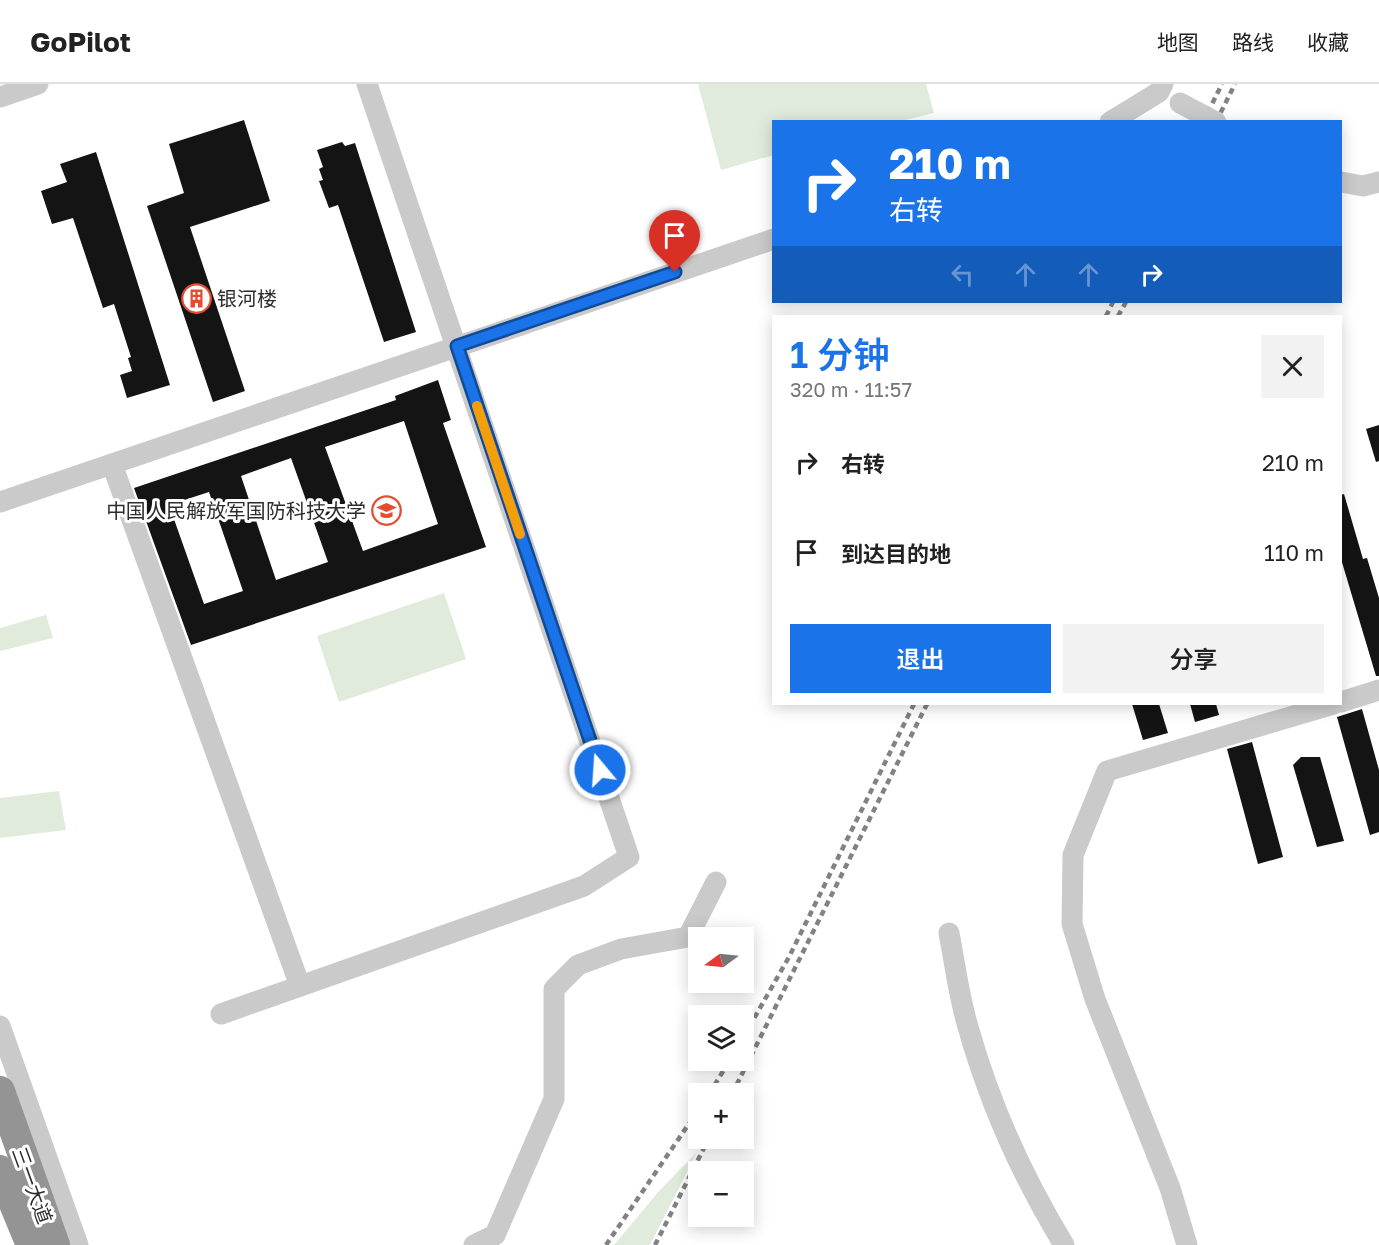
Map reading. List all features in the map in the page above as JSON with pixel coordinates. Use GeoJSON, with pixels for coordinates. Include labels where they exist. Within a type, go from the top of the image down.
{"type":"FeatureCollection","features":[{"type":"Feature","properties":{"kind":"highway","name":"三一大道"},"geometry":{"type":"LineString","coordinates":[[0,1091],[55,1245]]}},
{"type":"Feature","properties":{"kind":"highway","name":"三一大道"},"geometry":{"type":"LineString","coordinates":[[0,1170],[31,1245]]}},
{"type":"Feature","properties":{"kind":"highway"},"geometry":{"type":"LineString","coordinates":[[0,1198],[12,1245]]}},
{"type":"Feature","properties":{"kind":"street"},"geometry":{"type":"LineString","coordinates":[[0,97],[38,84]]}},
{"type":"Feature","properties":{"kind":"street"},"geometry":{"type":"LineString","coordinates":[[221,1014],[584,886],[629,857],[367,84]]}},
{"type":"Feature","properties":{"kind":"street"},"geometry":{"type":"LineString","coordinates":[[1113,120],[1161,88],[1180,103],[1212,120]]}},
{"type":"Feature","properties":{"kind":"street"},"geometry":{"type":"LineString","coordinates":[[1342,182],[1362,186],[1379,182]]}},
{"type":"Feature","properties":{"kind":"street"},"geometry":{"type":"LineString","coordinates":[[0,502],[772,240]]}},
{"type":"Feature","properties":{"kind":"street"},"geometry":{"type":"LineString","coordinates":[[112,464],[300,986]]}},
{"type":"Feature","properties":{"kind":"street"},"geometry":{"type":"LineString","coordinates":[[1342,702],[1379,690]]}},
{"type":"Feature","properties":{"kind":"street"},"geometry":{"type":"LineString","coordinates":[[1187,1245],[1170,1188],[1095,999],[1072,924],[1073,855],[1107,771],[1331,705]]}},
{"type":"Feature","properties":{"kind":"street"},"geometry":{"type":"LineString","coordinates":[[474,1245],[495,1235],[554,1099],[554,989],[578,965],[621,949],[688,937],[716,882]]}},
{"type":"Feature","properties":{"kind":"street"},"geometry":{"type":"LineString","coordinates":[[949,933],[968,1026],[994,1108],[1030,1190],[1064,1245]]}},
{"type":"Feature","properties":{"kind":"street"},"geometry":{"type":"LineString","coordinates":[[0,1026],[78,1245]]}},
{"type":"Feature","properties":{"kind":"green space"},"geometry":{"type":"Polygon","coordinates":[[[698,84],[926,84],[934,113],[905,120],[772,120],[772,156],[721,170],[698,84]]]}},
{"type":"Feature","properties":{"kind":"green space"},"geometry":{"type":"Polygon","coordinates":[[[444,593],[466,659],[339,702],[317,636],[444,593]]]}},
{"type":"Feature","properties":{"kind":"green space"},"geometry":{"type":"Polygon","coordinates":[[[46,615],[53,638],[0,651],[0,628],[46,615]]]}},
{"type":"Feature","properties":{"kind":"green space"},"geometry":{"type":"Polygon","coordinates":[[[59,791],[66,830],[0,838],[0,798],[59,791]]]}},
{"type":"Feature","properties":{"kind":"green space"},"geometry":{"type":"Polygon","coordinates":[[[688,1161],[688,1170],[650,1245],[614,1245],[659,1191],[688,1161]]]}},
{"type":"Feature","properties":{"kind":"building"},"geometry":{"type":"Polygon","coordinates":[[[244,120],[270,201],[190,227],[245,391],[213,402],[147,206],[184,193],[169,144],[244,120]]]}},
{"type":"Feature","properties":{"kind":"building"},"geometry":{"type":"Polygon","coordinates":[[[342,142],[345,146],[355,143],[416,332],[384,342],[338,205],[329,208],[319,181],[323,180],[319,169],[323,167],[317,150],[342,142]]]}},
{"type":"Feature","properties":{"kind":"building"},"geometry":{"type":"Polygon","coordinates":[[[96,152],[170,385],[127,398],[120,375],[132,371],[128,358],[131,357],[114,304],[103,308],[73,218],[52,224],[41,191],[67,182],[60,164],[96,152]]]}},
{"type":"Feature","properties":{"kind":"building"},"geometry":{"type":"Polygon","coordinates":[[[438,380],[451,420],[443,423],[486,547],[191,645],[134,488],[396,400],[395,396],[438,380]],[[404,421],[325,447],[363,551],[438,524],[404,421]],[[291,458],[241,476],[276,580],[328,562],[291,458]],[[209,492],[169,505],[204,604],[243,591],[209,492]]]}},
{"type":"Feature","properties":{"kind":"building"},"geometry":{"type":"Polygon","coordinates":[[[1379,425],[1379,461],[1376,462],[1366,429],[1379,425]]]}},
{"type":"Feature","properties":{"kind":"building"},"geometry":{"type":"Polygon","coordinates":[[[1344,494],[1363,559],[1367,558],[1379,598],[1379,676],[1376,676],[1342,562],[1342,495],[1344,494]]]}},
{"type":"Feature","properties":{"kind":"building"},"geometry":{"type":"Polygon","coordinates":[[[1132,705],[1159,705],[1168,733],[1143,740],[1132,705]]]}},
{"type":"Feature","properties":{"kind":"building"},"geometry":{"type":"Polygon","coordinates":[[[1190,705],[1216,705],[1219,715],[1195,722],[1190,705]]]}},
{"type":"Feature","properties":{"kind":"building"},"geometry":{"type":"Polygon","coordinates":[[[1362,709],[1379,770],[1379,832],[1370,835],[1337,717],[1362,709]]]}},
{"type":"Feature","properties":{"kind":"building"},"geometry":{"type":"Polygon","coordinates":[[[1252,742],[1283,857],[1258,864],[1227,749],[1252,742]]]}},
{"type":"Feature","properties":{"kind":"building"},"geometry":{"type":"Polygon","coordinates":[[[1301,757],[1320,757],[1344,841],[1317,847],[1293,765],[1301,757]]]}},
{"type":"Feature","properties":{"kind":"railway"},"geometry":{"type":"LineString","coordinates":[[1204,120],[1222,84]]}},
{"type":"Feature","properties":{"kind":"railway"},"geometry":{"type":"LineString","coordinates":[[1217,120],[1235,84]]}},
{"type":"Feature","properties":{"kind":"railway"},"geometry":{"type":"LineString","coordinates":[[1106,315],[1112,303]]}},
{"type":"Feature","properties":{"kind":"railway"},"geometry":{"type":"LineString","coordinates":[[1119,315],[1125,303]]}},
{"type":"Feature","properties":{"kind":"railway"},"geometry":{"type":"LineString","coordinates":[[754,1018],[789,957],[914,705]]}},
{"type":"Feature","properties":{"kind":"railway"},"geometry":{"type":"LineString","coordinates":[[738,1083],[926,705]]}},
{"type":"Feature","properties":{"kind":"railway"},"geometry":{"type":"LineString","coordinates":[[716,1083],[723,1071]]}},
{"type":"Feature","properties":{"kind":"railway"},"geometry":{"type":"LineString","coordinates":[[606,1245],[688,1125]]}},
{"type":"Feature","properties":{"kind":"railway"},"geometry":{"type":"LineString","coordinates":[[655,1245],[703,1149]]}},
{"type":"Feature","properties":{"kind":"slow traffic"},"geometry":{"type":"LineString","coordinates":[[477,406],[520,534]]}},
{"type":"Feature","properties":{"kind":"place","name":"银河楼"},"geometry":{"type":"Point","coordinates":[196,298]}},
{"type":"Feature","properties":{"kind":"place","name":"中国人民解放军国防科技大学"},"geometry":{"type":"Point","coordinates":[387,510]}},
{"type":"Feature","properties":{"kind":"route"},"geometry":{"type":"LineString","coordinates":[[600,770],[457,346],[675,272]]}}]}
